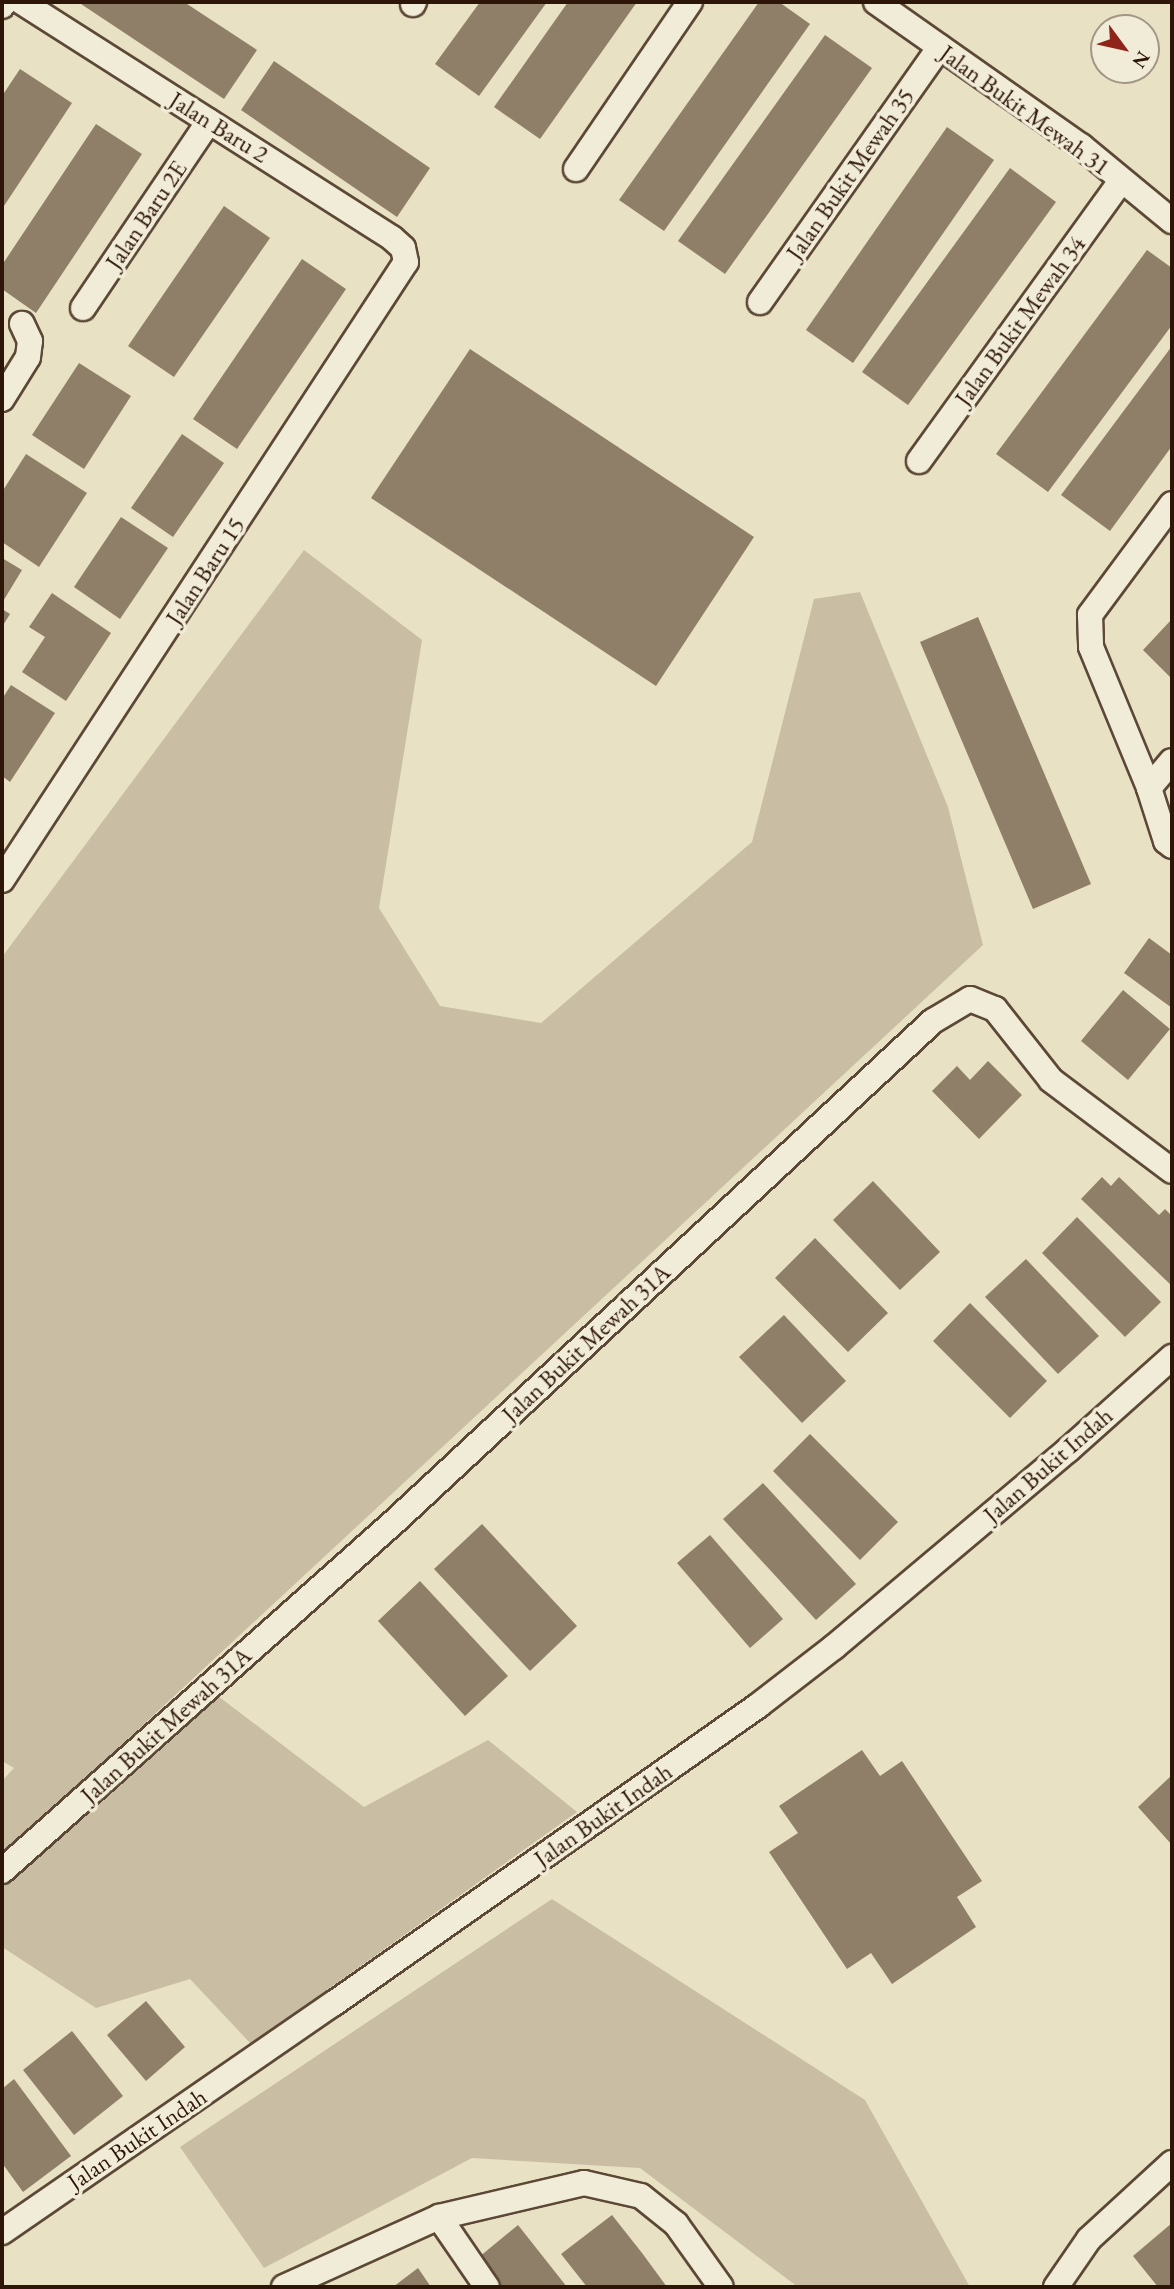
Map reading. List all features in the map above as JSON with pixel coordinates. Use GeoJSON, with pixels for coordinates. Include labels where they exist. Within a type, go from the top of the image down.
{"type":"FeatureCollection","features":[{"type":"Feature","properties":{"kind":"street"},"geometry":{"type":"LineString","coordinates":[[2,6],[5,2]]}},
{"type":"Feature","properties":{"kind":"street","name":"Jalan Baru 2"},"geometry":{"type":"LineString","coordinates":[[22,2],[392,238],[403,248],[405,262]]}},
{"type":"Feature","properties":{"kind":"street"},"geometry":{"type":"LineString","coordinates":[[576,169],[690,2]]}},
{"type":"Feature","properties":{"kind":"street","name":"Jalan Bukit Mewah 31"},"geometry":{"type":"LineString","coordinates":[[876,2],[1081,146],[1172,221]]}},
{"type":"Feature","properties":{"kind":"street","name":"Jalan Bukit Mewah 35"},"geometry":{"type":"LineString","coordinates":[[760,302],[940,47]]}},
{"type":"Feature","properties":{"kind":"street","name":"Jalan Baru 2E"},"geometry":{"type":"LineString","coordinates":[[83,308],[209,121]]}},
{"type":"Feature","properties":{"kind":"street","name":"Jalan Bukit Mewah 34"},"geometry":{"type":"LineString","coordinates":[[919,461],[1121,181]]}},
{"type":"Feature","properties":{"kind":"street","name":"Jalan Baru 15"},"geometry":{"type":"LineString","coordinates":[[2,880],[405,262]]}},
{"type":"Feature","properties":{"kind":"street"},"geometry":{"type":"LineString","coordinates":[[2,400],[28,357],[30,341],[22,324]]}},
{"type":"Feature","properties":{"kind":"street"},"geometry":{"type":"LineString","coordinates":[[1172,503],[1090,615],[1091,647],[1149,788],[1166,841],[1172,846]]}},
{"type":"Feature","properties":{"kind":"street"},"geometry":{"type":"LineString","coordinates":[[1149,788],[1172,761]]}},
{"type":"Feature","properties":{"kind":"street","name":"Jalan Bukit Mewah 31A"},"geometry":{"type":"LineString","coordinates":[[2,1871],[394,1522],[942,1015],[970,999],[995,1009],[1051,1080],[1172,1171]]}},
{"type":"Feature","properties":{"kind":"street","name":"Jalan Bukit Indah"},"geometry":{"type":"LineString","coordinates":[[2,2232],[759,1705],[834,1647],[1068,1450],[1172,1357]]}},
{"type":"Feature","properties":{"kind":"street"},"geometry":{"type":"LineString","coordinates":[[1056,2287],[1089,2239],[1172,2163]]}},
{"type":"Feature","properties":{"kind":"street"},"geometry":{"type":"LineString","coordinates":[[284,2287],[439,2217],[584,2183],[641,2196],[676,2224],[721,2287]]}},
{"type":"Feature","properties":{"kind":"street"},"geometry":{"type":"LineString","coordinates":[[439,2217],[487,2287]]}},
{"type":"Feature","properties":{"kind":"shaded area"},"geometry":{"type":"Polygon","coordinates":[[[304,550],[422,640],[379,908],[440,1006],[541,1023],[752,842],[814,599],[860,592],[948,807],[983,945],[2,1856],[2,1781],[14,1768],[2,1761],[2,957],[304,550]]]}},
{"type":"Feature","properties":{"kind":"shaded area"},"geometry":{"type":"Polygon","coordinates":[[[218,1696],[364,1807],[488,1740],[577,1812],[251,2044],[190,1979],[96,2008],[2,1947],[2,1888],[218,1696]]]}},
{"type":"Feature","properties":{"kind":"shaded area"},"geometry":{"type":"Polygon","coordinates":[[[552,1899],[865,2100],[970,2287],[798,2287],[640,2168],[472,2158],[264,2268],[180,2147],[552,1899]]]}},
{"type":"Feature","properties":{"kind":"building"},"geometry":{"type":"Polygon","coordinates":[[[78,2],[184,2],[257,50],[224,99],[78,2]]]}},
{"type":"Feature","properties":{"kind":"building"},"geometry":{"type":"Polygon","coordinates":[[[480,2],[547,2],[479,96],[435,64],[480,2]]]}},
{"type":"Feature","properties":{"kind":"building"},"geometry":{"type":"Polygon","coordinates":[[[568,2],[637,2],[540,139],[494,107],[568,2]]]}},
{"type":"Feature","properties":{"kind":"building"},"geometry":{"type":"Polygon","coordinates":[[[759,2],[779,2],[810,24],[664,231],[619,200],[759,2]]]}},
{"type":"Feature","properties":{"kind":"building"},"geometry":{"type":"Polygon","coordinates":[[[825,35],[872,68],[725,274],[678,241],[825,35]]]}},
{"type":"Feature","properties":{"kind":"building"},"geometry":{"type":"Polygon","coordinates":[[[274,61],[430,168],[397,217],[241,110],[274,61]]]}},
{"type":"Feature","properties":{"kind":"building"},"geometry":{"type":"Polygon","coordinates":[[[20,69],[72,103],[2,209],[2,96],[20,69]]]}},
{"type":"Feature","properties":{"kind":"building"},"geometry":{"type":"Polygon","coordinates":[[[96,124],[142,154],[36,313],[2,289],[2,265],[96,124]]]}},
{"type":"Feature","properties":{"kind":"building"},"geometry":{"type":"Polygon","coordinates":[[[947,127],[994,160],[853,363],[806,330],[947,127]]]}},
{"type":"Feature","properties":{"kind":"building"},"geometry":{"type":"Polygon","coordinates":[[[1010,168],[1056,202],[908,405],[862,372],[1010,168]]]}},
{"type":"Feature","properties":{"kind":"building"},"geometry":{"type":"Polygon","coordinates":[[[224,206],[270,238],[174,377],[128,346],[224,206]]]}},
{"type":"Feature","properties":{"kind":"building"},"geometry":{"type":"Polygon","coordinates":[[[1147,250],[1172,268],[1172,325],[1048,492],[996,454],[1147,250]]]}},
{"type":"Feature","properties":{"kind":"building"},"geometry":{"type":"Polygon","coordinates":[[[302,259],[346,289],[237,449],[193,419],[302,259]]]}},
{"type":"Feature","properties":{"kind":"building"},"geometry":{"type":"Polygon","coordinates":[[[1172,346],[1172,446],[1110,531],[1061,495],[1172,346]]]}},
{"type":"Feature","properties":{"kind":"building"},"geometry":{"type":"Polygon","coordinates":[[[470,349],[754,537],[656,686],[371,498],[470,349]]]}},
{"type":"Feature","properties":{"kind":"building"},"geometry":{"type":"Polygon","coordinates":[[[79,363],[131,396],[84,469],[32,435],[79,363]]]}},
{"type":"Feature","properties":{"kind":"building"},"geometry":{"type":"Polygon","coordinates":[[[182,434],[224,463],[173,537],[131,508],[182,434]]]}},
{"type":"Feature","properties":{"kind":"building"},"geometry":{"type":"Polygon","coordinates":[[[26,454],[87,493],[39,567],[2,542],[2,492],[26,454]]]}},
{"type":"Feature","properties":{"kind":"building"},"geometry":{"type":"Polygon","coordinates":[[[121,517],[168,548],[120,619],[74,587],[121,517]]]}},
{"type":"Feature","properties":{"kind":"building"},"geometry":{"type":"Polygon","coordinates":[[[2,558],[22,570],[2,603],[2,558]]]}},
{"type":"Feature","properties":{"kind":"building"},"geometry":{"type":"Polygon","coordinates":[[[52,593],[111,633],[66,701],[22,672],[45,637],[29,627],[52,593]]]}},
{"type":"Feature","properties":{"kind":"building"},"geometry":{"type":"Polygon","coordinates":[[[2,609],[10,614],[2,627],[2,609]]]}},
{"type":"Feature","properties":{"kind":"building"},"geometry":{"type":"Polygon","coordinates":[[[978,617],[1091,884],[1033,909],[920,642],[978,617]]]}},
{"type":"Feature","properties":{"kind":"building"},"geometry":{"type":"Polygon","coordinates":[[[1172,619],[1172,679],[1143,650],[1172,619]]]}},
{"type":"Feature","properties":{"kind":"building"},"geometry":{"type":"Polygon","coordinates":[[[11,685],[55,713],[10,782],[2,776],[2,699],[11,685]]]}},
{"type":"Feature","properties":{"kind":"building"},"geometry":{"type":"Polygon","coordinates":[[[1149,938],[1172,955],[1172,1008],[1124,973],[1149,938]]]}},
{"type":"Feature","properties":{"kind":"building"},"geometry":{"type":"Polygon","coordinates":[[[1123,990],[1170,1029],[1128,1080],[1081,1041],[1123,990]]]}},
{"type":"Feature","properties":{"kind":"building"},"geometry":{"type":"Polygon","coordinates":[[[988,1061],[1022,1095],[979,1139],[932,1091],[957,1066],[970,1080],[988,1061]]]}},
{"type":"Feature","properties":{"kind":"building"},"geometry":{"type":"Polygon","coordinates":[[[1102,1177],[1111,1186],[1119,1177],[1159,1215],[1165,1209],[1172,1216],[1171,1285],[1081,1199],[1102,1177]]]}},
{"type":"Feature","properties":{"kind":"building"},"geometry":{"type":"Polygon","coordinates":[[[873,1181],[940,1252],[900,1290],[833,1220],[873,1181]]]}},
{"type":"Feature","properties":{"kind":"building"},"geometry":{"type":"Polygon","coordinates":[[[1077,1217],[1161,1302],[1125,1337],[1042,1253],[1077,1217]]]}},
{"type":"Feature","properties":{"kind":"building"},"geometry":{"type":"Polygon","coordinates":[[[815,1238],[888,1313],[848,1352],[775,1278],[815,1238]]]}},
{"type":"Feature","properties":{"kind":"building"},"geometry":{"type":"Polygon","coordinates":[[[1026,1259],[1099,1336],[1058,1374],[985,1297],[1026,1259]]]}},
{"type":"Feature","properties":{"kind":"building"},"geometry":{"type":"Polygon","coordinates":[[[970,1303],[1047,1381],[1010,1418],[933,1341],[970,1303]]]}},
{"type":"Feature","properties":{"kind":"building"},"geometry":{"type":"Polygon","coordinates":[[[784,1315],[846,1381],[802,1423],[739,1357],[784,1315]]]}},
{"type":"Feature","properties":{"kind":"building"},"geometry":{"type":"Polygon","coordinates":[[[810,1434],[898,1522],[860,1560],[773,1471],[810,1434]]]}},
{"type":"Feature","properties":{"kind":"building"},"geometry":{"type":"Polygon","coordinates":[[[763,1483],[856,1584],[816,1620],[723,1519],[763,1483]]]}},
{"type":"Feature","properties":{"kind":"building"},"geometry":{"type":"Polygon","coordinates":[[[482,1524],[577,1626],[530,1671],[434,1569],[482,1524]]]}},
{"type":"Feature","properties":{"kind":"building"},"geometry":{"type":"Polygon","coordinates":[[[710,1535],[783,1619],[750,1648],[677,1563],[710,1535]]]}},
{"type":"Feature","properties":{"kind":"building"},"geometry":{"type":"Polygon","coordinates":[[[420,1581],[508,1676],[465,1716],[378,1621],[420,1581]]]}},
{"type":"Feature","properties":{"kind":"building"},"geometry":{"type":"Polygon","coordinates":[[[862,1750],[880,1776],[902,1761],[982,1881],[957,1897],[976,1927],[892,1984],[871,1953],[847,1969],[769,1852],[798,1833],[779,1806],[862,1750]]]}},
{"type":"Feature","properties":{"kind":"building"},"geometry":{"type":"Polygon","coordinates":[[[1172,1775],[1172,1845],[1138,1807],[1172,1775]]]}},
{"type":"Feature","properties":{"kind":"building"},"geometry":{"type":"Polygon","coordinates":[[[146,2001],[185,2047],[146,2081],[107,2035],[146,2001]]]}},
{"type":"Feature","properties":{"kind":"building"},"geometry":{"type":"Polygon","coordinates":[[[72,2031],[123,2096],[74,2135],[23,2070],[72,2031]]]}},
{"type":"Feature","properties":{"kind":"building"},"geometry":{"type":"Polygon","coordinates":[[[14,2079],[71,2156],[23,2192],[2,2163],[2,2089],[14,2079]]]}},
{"type":"Feature","properties":{"kind":"building"},"geometry":{"type":"Polygon","coordinates":[[[612,2215],[667,2287],[587,2287],[561,2254],[612,2215]]]}},
{"type":"Feature","properties":{"kind":"building"},"geometry":{"type":"Polygon","coordinates":[[[1172,2223],[1172,2287],[1158,2287],[1133,2256],[1172,2223]]]}},
{"type":"Feature","properties":{"kind":"building"},"geometry":{"type":"Polygon","coordinates":[[[518,2225],[567,2287],[493,2287],[473,2262],[518,2225]]]}},
{"type":"Feature","properties":{"kind":"building"},"geometry":{"type":"Polygon","coordinates":[[[418,2268],[431,2287],[393,2287],[418,2268]]]}}]}
